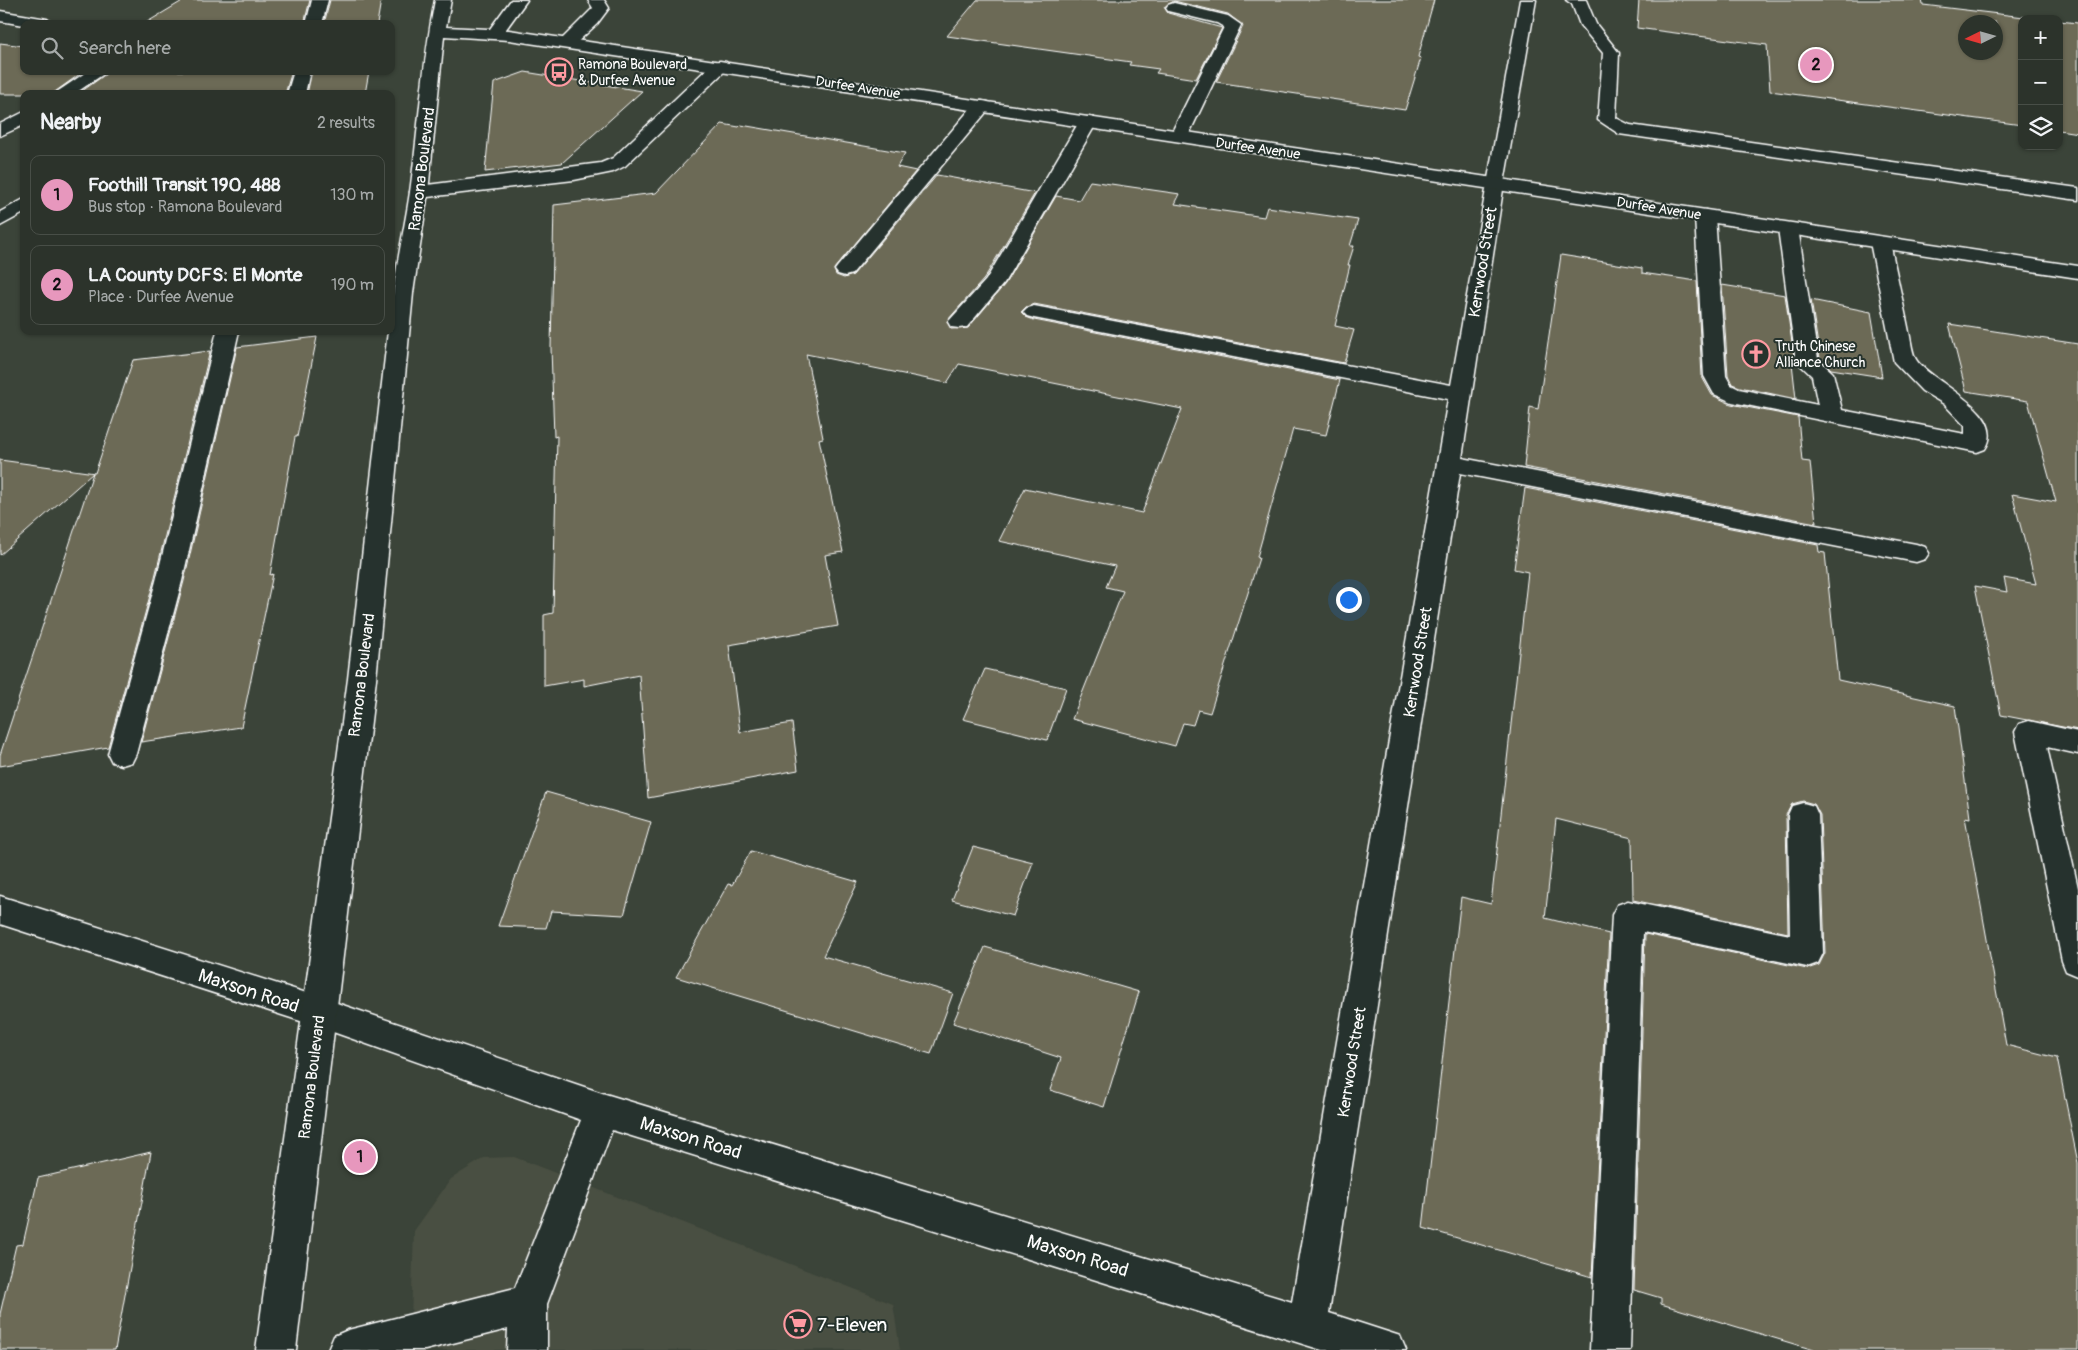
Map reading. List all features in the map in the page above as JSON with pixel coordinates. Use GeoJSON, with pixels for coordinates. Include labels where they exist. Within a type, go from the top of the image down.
{"type":"FeatureCollection","features":[{"type":"Feature","properties":{"kind":"main road"},"geometry":{"type":"LineString","coordinates":[[315,20],[320,0]]}},
{"type":"Feature","properties":{"kind":"main road","name":"Ramona Boulevard"},"geometry":{"type":"LineString","coordinates":[[395,316],[397,294],[419,192],[443,0]]}},
{"type":"Feature","properties":{"kind":"main road"},"geometry":{"type":"LineString","coordinates":[[495,33],[519,0]]}},
{"type":"Feature","properties":{"kind":"main road"},"geometry":{"type":"LineString","coordinates":[[567,43],[602,8],[596,0]]}},
{"type":"Feature","properties":{"kind":"main road","name":"Kerrwood Street"},"geometry":{"type":"LineString","coordinates":[[1308,1325],[1495,183],[1528,0]]}},
{"type":"Feature","properties":{"kind":"main road"},"geometry":{"type":"LineString","coordinates":[[1574,0],[1579,1],[1588,25],[1611,53],[1607,120],[1624,130],[2078,194]]}},
{"type":"Feature","properties":{"kind":"main road"},"geometry":{"type":"LineString","coordinates":[[1174,8],[1222,19],[1233,25],[1179,136]]}},
{"type":"Feature","properties":{"kind":"main road"},"geometry":{"type":"LineString","coordinates":[[0,16],[24,20]]}},
{"type":"Feature","properties":{"kind":"main road","name":"Durfee Avenue"},"geometry":{"type":"LineString","coordinates":[[438,31],[495,33],[567,43],[2078,272]]}},
{"type":"Feature","properties":{"kind":"main road"},"geometry":{"type":"LineString","coordinates":[[419,192],[574,174],[606,168],[619,162],[720,66]]}},
{"type":"Feature","properties":{"kind":"main road"},"geometry":{"type":"LineString","coordinates":[[69,90],[93,75]]}},
{"type":"Feature","properties":{"kind":"main road"},"geometry":{"type":"LineString","coordinates":[[297,90],[301,75]]}},
{"type":"Feature","properties":{"kind":"main road"},"geometry":{"type":"LineString","coordinates":[[845,270],[982,106]]}},
{"type":"Feature","properties":{"kind":"main road"},"geometry":{"type":"LineString","coordinates":[[0,131],[20,119]]}},
{"type":"Feature","properties":{"kind":"main road"},"geometry":{"type":"LineString","coordinates":[[960,322],[994,283],[1088,122]]}},
{"type":"Feature","properties":{"kind":"main road"},"geometry":{"type":"LineString","coordinates":[[0,220],[20,208]]}},
{"type":"Feature","properties":{"kind":"main road"},"geometry":{"type":"LineString","coordinates":[[1705,216],[1714,376],[1722,389],[1732,395],[1977,444],[1978,424],[1952,399],[1930,386],[1905,362],[1880,242]]}},
{"type":"Feature","properties":{"kind":"main road"},"geometry":{"type":"LineString","coordinates":[[1788,228],[1807,361],[1822,373],[1832,415]]}},
{"type":"Feature","properties":{"kind":"main road"},"geometry":{"type":"LineString","coordinates":[[1034,312],[1135,333],[1460,394]]}},
{"type":"Feature","properties":{"kind":"main road"},"geometry":{"type":"LineString","coordinates":[[122,754],[169,581],[227,335]]}},
{"type":"Feature","properties":{"kind":"main road","name":"Ramona Boulevard"},"geometry":{"type":"LineString","coordinates":[[276,1350],[362,679],[393,335]]}},
{"type":"Feature","properties":{"kind":"main road"},"geometry":{"type":"LineString","coordinates":[[1450,463],[1916,553]]}},
{"type":"Feature","properties":{"kind":"main road"},"geometry":{"type":"LineString","coordinates":[[2078,743],[2028,732],[2078,961]]}},
{"type":"Feature","properties":{"kind":"main road"},"geometry":{"type":"LineString","coordinates":[[1610,1350],[1628,915],[1807,953],[1803,815]]}},
{"type":"Feature","properties":{"kind":"main road","name":"Maxson Road"},"geometry":{"type":"LineString","coordinates":[[0,910],[319,1012],[602,1110],[1386,1350]]}},
{"type":"Feature","properties":{"kind":"main road"},"geometry":{"type":"LineString","coordinates":[[527,1350],[528,1304],[602,1110]]}},
{"type":"Feature","properties":{"kind":"main road"},"geometry":{"type":"LineString","coordinates":[[348,1350],[528,1304]]}},
{"type":"Feature","properties":{"kind":"shaded area"},"geometry":{"type":"Polygon","coordinates":[[[514,1157],[893,1304],[900,1350],[410,1350],[414,1231],[451,1179],[484,1158],[514,1157]]]}},
{"type":"Feature","properties":{"kind":"building"},"geometry":{"type":"Polygon","coordinates":[[[184,0],[310,0],[305,20],[151,20],[184,0]]]}},
{"type":"Feature","properties":{"kind":"building"},"geometry":{"type":"Polygon","coordinates":[[[330,0],[381,0],[378,20],[325,20],[330,0]]]}},
{"type":"Feature","properties":{"kind":"building"},"geometry":{"type":"Polygon","coordinates":[[[977,0],[1434,0],[1418,57],[1421,58],[1405,110],[1216,82],[1243,26],[1228,14],[1174,1],[1164,7],[1168,13],[1222,28],[1196,79],[1156,73],[1159,69],[1129,65],[1131,62],[947,36],[977,0]]]}},
{"type":"Feature","properties":{"kind":"building"},"geometry":{"type":"Polygon","coordinates":[[[1639,0],[1922,0],[1923,5],[2018,16],[2018,124],[1770,91],[1767,45],[1637,28],[1639,0]]]}},
{"type":"Feature","properties":{"kind":"building"},"geometry":{"type":"Polygon","coordinates":[[[2063,21],[2078,23],[2078,133],[2063,131],[2063,21]]]}},
{"type":"Feature","properties":{"kind":"building"},"geometry":{"type":"Polygon","coordinates":[[[0,43],[20,46],[20,75],[78,75],[58,90],[20,90],[20,94],[0,94],[0,43]]]}},
{"type":"Feature","properties":{"kind":"building"},"geometry":{"type":"Polygon","coordinates":[[[525,72],[642,91],[562,163],[485,172],[494,83],[525,72]]]}},
{"type":"Feature","properties":{"kind":"building"},"geometry":{"type":"Polygon","coordinates":[[[104,75],[291,75],[286,90],[84,90],[104,75]]]}},
{"type":"Feature","properties":{"kind":"building"},"geometry":{"type":"Polygon","coordinates":[[[311,75],[368,75],[366,90],[308,90],[311,75]]]}},
{"type":"Feature","properties":{"kind":"building"},"geometry":{"type":"Polygon","coordinates":[[[722,124],[739,127],[741,125],[905,153],[897,167],[916,171],[834,269],[836,275],[844,278],[853,275],[937,175],[1035,193],[984,279],[947,321],[951,329],[968,328],[1005,284],[1056,196],[1079,200],[1090,181],[1180,194],[1175,204],[1264,217],[1267,207],[1358,220],[1350,246],[1354,246],[1335,326],[1354,330],[1344,363],[1034,304],[1026,307],[1021,312],[1026,317],[1034,320],[1340,380],[1326,435],[1293,429],[1257,557],[1259,558],[1210,713],[1198,710],[1193,725],[1183,723],[1175,746],[1072,719],[1123,591],[1106,587],[1115,566],[999,541],[1025,488],[1142,513],[1182,409],[959,364],[947,383],[806,354],[823,438],[819,439],[843,552],[825,555],[838,626],[729,645],[740,732],[792,723],[798,770],[648,798],[639,675],[584,686],[584,679],[544,686],[544,615],[553,613],[557,436],[554,437],[551,348],[554,205],[656,193],[722,124]]]}},
{"type":"Feature","properties":{"kind":"building"},"geometry":{"type":"Polygon","coordinates":[[[1561,255],[1642,268],[1642,273],[1697,281],[1702,377],[1712,395],[1731,404],[1798,417],[1802,461],[1810,462],[1816,523],[1524,467],[1530,407],[1538,409],[1561,255]]]}},
{"type":"Feature","properties":{"kind":"building"},"geometry":{"type":"Polygon","coordinates":[[[1722,285],[1785,295],[1795,363],[1792,363],[1796,399],[1732,384],[1728,375],[1722,285]]]}},
{"type":"Feature","properties":{"kind":"building"},"geometry":{"type":"Polygon","coordinates":[[[1811,300],[1871,312],[1882,377],[1831,369],[1820,358],[1811,300]]]}},
{"type":"Feature","properties":{"kind":"building"},"geometry":{"type":"Polygon","coordinates":[[[1949,324],[2078,344],[2078,730],[2001,715],[1975,586],[2007,592],[2004,578],[2036,584],[2012,494],[2056,502],[2028,401],[1966,391],[1949,324]]]}},
{"type":"Feature","properties":{"kind":"building"},"geometry":{"type":"Polygon","coordinates":[[[317,337],[297,437],[295,437],[270,575],[273,574],[241,727],[141,742],[184,581],[237,347],[317,337]]]}},
{"type":"Feature","properties":{"kind":"building"},"geometry":{"type":"Polygon","coordinates":[[[210,351],[154,581],[108,747],[0,766],[0,755],[93,473],[0,555],[0,460],[95,473],[133,360],[210,351]]]}},
{"type":"Feature","properties":{"kind":"building"},"geometry":{"type":"Polygon","coordinates":[[[1525,488],[1818,545],[1819,552],[1825,553],[1838,680],[1955,706],[1970,818],[1965,817],[2006,1045],[2057,1058],[2078,1163],[2078,1350],[1814,1350],[1661,1304],[1661,1298],[1634,1290],[1645,934],[1807,969],[1819,965],[1825,953],[1820,815],[1814,804],[1803,801],[1792,804],[1786,815],[1788,933],[1633,900],[1632,838],[1556,819],[1545,918],[1609,934],[1592,1277],[1423,1228],[1461,897],[1491,904],[1528,572],[1514,569],[1525,488]]]}},
{"type":"Feature","properties":{"kind":"building"},"geometry":{"type":"Polygon","coordinates":[[[985,669],[1066,688],[1047,740],[963,719],[985,669]]]}},
{"type":"Feature","properties":{"kind":"building"},"geometry":{"type":"Polygon","coordinates":[[[546,792],[651,822],[624,915],[551,911],[546,928],[498,926],[546,792]]]}},
{"type":"Feature","properties":{"kind":"building"},"geometry":{"type":"Polygon","coordinates":[[[973,847],[1033,862],[1013,916],[952,900],[973,847]]]}},
{"type":"Feature","properties":{"kind":"building"},"geometry":{"type":"Polygon","coordinates":[[[751,851],[858,882],[823,956],[953,993],[931,1054],[676,977],[728,884],[732,885],[751,851]]]}},
{"type":"Feature","properties":{"kind":"building"},"geometry":{"type":"Polygon","coordinates":[[[985,947],[1139,992],[1104,1107],[1050,1090],[1061,1058],[953,1023],[985,947]]]}},
{"type":"Feature","properties":{"kind":"building"},"geometry":{"type":"Polygon","coordinates":[[[151,1152],[115,1350],[0,1350],[0,1314],[16,1245],[23,1244],[38,1178],[151,1152]]]}},
{"type":"Feature","properties":{"kind":"place","name":"LA County DCFS: El Monte"},"geometry":{"type":"Point","coordinates":[1816,65]}},
{"type":"Feature","properties":{"kind":"place","name":"Ramona Boulevard & Durfee Avenue"},"geometry":{"type":"Point","coordinates":[559,72]}},
{"type":"Feature","properties":{"kind":"place","name":"Truth Chinese Alliance Church"},"geometry":{"type":"Point","coordinates":[1756,354]}},
{"type":"Feature","properties":{"kind":"place","name":"Foothill Transit 190, 488"},"geometry":{"type":"Point","coordinates":[360,1157]}},
{"type":"Feature","properties":{"kind":"place","name":"7-Eleven"},"geometry":{"type":"Point","coordinates":[798,1324]}}]}
